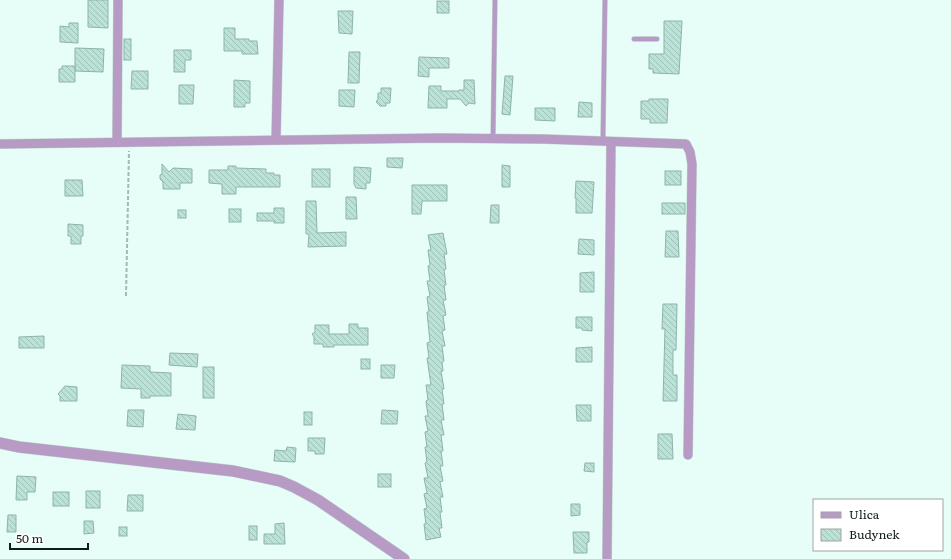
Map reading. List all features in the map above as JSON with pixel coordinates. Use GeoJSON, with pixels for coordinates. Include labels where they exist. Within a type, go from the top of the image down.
{"type":"FeatureCollection","features":[{"type":"Feature","properties":{"kind":"street"},"geometry":{"type":"LineString","coordinates":[[117,142],[118,0]]}},
{"type":"Feature","properties":{"kind":"street"},"geometry":{"type":"LineString","coordinates":[[276,140],[279,0]]}},
{"type":"Feature","properties":{"kind":"street"},"geometry":{"type":"LineString","coordinates":[[0,144],[356,138],[494,139],[686,144],[690,152],[692,174],[688,455]]}},
{"type":"Feature","properties":{"kind":"street"},"geometry":{"type":"LineString","coordinates":[[607,559],[608,142]]}},
{"type":"Feature","properties":{"kind":"street"},"geometry":{"type":"LineString","coordinates":[[0,443],[19,447],[240,472],[280,481],[318,500],[404,559]]}},
{"type":"Feature","properties":{"kind":"lane"},"geometry":{"type":"LineString","coordinates":[[494,139],[495,0]]}},
{"type":"Feature","properties":{"kind":"lane"},"geometry":{"type":"LineString","coordinates":[[605,0],[604,127],[608,142]]}},
{"type":"Feature","properties":{"kind":"lane"},"geometry":{"type":"LineString","coordinates":[[634,39],[657,38]]}},
{"type":"Feature","properties":{"kind":"path"},"geometry":{"type":"LineString","coordinates":[[126,296],[129,142]]}},
{"type":"Feature","properties":{"kind":"building"},"geometry":{"type":"Polygon","coordinates":[[[88,0],[108,0],[108,28],[88,27],[88,0]]]}},
{"type":"Feature","properties":{"kind":"building"},"geometry":{"type":"Polygon","coordinates":[[[437,1],[449,1],[449,13],[437,13],[437,1]]]}},
{"type":"Feature","properties":{"kind":"building"},"geometry":{"type":"Polygon","coordinates":[[[338,11],[353,11],[352,34],[339,33],[338,11]]]}},
{"type":"Feature","properties":{"kind":"building"},"geometry":{"type":"Polygon","coordinates":[[[664,21],[682,21],[679,74],[653,73],[653,69],[649,69],[649,54],[664,54],[664,21]]]}},
{"type":"Feature","properties":{"kind":"building"},"geometry":{"type":"Polygon","coordinates":[[[69,23],[78,23],[78,43],[60,42],[60,26],[69,27],[69,23]]]}},
{"type":"Feature","properties":{"kind":"building"},"geometry":{"type":"Polygon","coordinates":[[[224,28],[235,28],[235,39],[249,39],[249,41],[257,41],[258,54],[242,54],[242,51],[224,51],[224,28]]]}},
{"type":"Feature","properties":{"kind":"building"},"geometry":{"type":"Polygon","coordinates":[[[124,39],[131,39],[131,60],[124,60],[124,39]]]}},
{"type":"Feature","properties":{"kind":"building"},"geometry":{"type":"Polygon","coordinates":[[[75,48],[104,49],[103,72],[75,71],[75,48]]]}},
{"type":"Feature","properties":{"kind":"building"},"geometry":{"type":"Polygon","coordinates":[[[174,50],[191,50],[191,60],[185,60],[185,72],[174,72],[174,50]]]}},
{"type":"Feature","properties":{"kind":"building"},"geometry":{"type":"Polygon","coordinates":[[[349,52],[360,52],[359,83],[348,83],[349,52]]]}},
{"type":"Feature","properties":{"kind":"building"},"geometry":{"type":"Polygon","coordinates":[[[419,57],[449,58],[449,68],[429,68],[429,77],[418,76],[419,57]]]}},
{"type":"Feature","properties":{"kind":"building"},"geometry":{"type":"Polygon","coordinates":[[[62,66],[75,66],[75,82],[59,82],[59,69],[62,69],[62,66]]]}},
{"type":"Feature","properties":{"kind":"building"},"geometry":{"type":"Polygon","coordinates":[[[132,71],[148,71],[148,89],[131,89],[132,71]]]}},
{"type":"Feature","properties":{"kind":"building"},"geometry":{"type":"Polygon","coordinates":[[[505,76],[513,76],[510,115],[502,114],[505,76]]]}},
{"type":"Feature","properties":{"kind":"building"},"geometry":{"type":"Polygon","coordinates":[[[234,80],[250,81],[250,103],[245,103],[245,107],[234,107],[234,80]]]}},
{"type":"Feature","properties":{"kind":"building"},"geometry":{"type":"Polygon","coordinates":[[[464,80],[474,80],[475,104],[469,103],[466,106],[460,99],[447,99],[447,108],[428,108],[429,86],[441,86],[441,91],[459,91],[464,90],[464,80]]]}},
{"type":"Feature","properties":{"kind":"building"},"geometry":{"type":"Polygon","coordinates":[[[179,85],[194,85],[193,104],[179,104],[179,85]]]}},
{"type":"Feature","properties":{"kind":"building"},"geometry":{"type":"Polygon","coordinates":[[[381,88],[391,88],[390,103],[386,103],[386,106],[380,106],[376,102],[378,99],[378,93],[381,93],[381,88]]]}},
{"type":"Feature","properties":{"kind":"building"},"geometry":{"type":"Polygon","coordinates":[[[339,90],[355,90],[354,107],[339,106],[339,90]]]}},
{"type":"Feature","properties":{"kind":"building"},"geometry":{"type":"Polygon","coordinates":[[[649,99],[668,99],[667,123],[650,123],[650,119],[641,119],[641,101],[649,101],[649,99]]]}},
{"type":"Feature","properties":{"kind":"building"},"geometry":{"type":"Polygon","coordinates":[[[579,102],[592,103],[592,117],[578,117],[579,102]]]}},
{"type":"Feature","properties":{"kind":"building"},"geometry":{"type":"Polygon","coordinates":[[[535,108],[555,108],[555,121],[535,120],[535,108]]]}},
{"type":"Feature","properties":{"kind":"building"},"geometry":{"type":"Polygon","coordinates":[[[387,158],[403,158],[402,168],[387,167],[387,158]]]}},
{"type":"Feature","properties":{"kind":"building"},"geometry":{"type":"Polygon","coordinates":[[[162,164],[169,172],[173,168],[192,169],[192,183],[180,183],[180,189],[163,189],[163,182],[160,179],[160,175],[162,174],[162,164]]]}},
{"type":"Feature","properties":{"kind":"building"},"geometry":{"type":"Polygon","coordinates":[[[502,165],[510,166],[510,187],[502,187],[502,165]]]}},
{"type":"Feature","properties":{"kind":"building"},"geometry":{"type":"Polygon","coordinates":[[[228,166],[236,166],[236,168],[266,169],[266,173],[280,175],[280,187],[236,187],[236,194],[222,194],[222,184],[209,183],[209,170],[228,170],[228,166]]]}},
{"type":"Feature","properties":{"kind":"building"},"geometry":{"type":"Polygon","coordinates":[[[354,167],[371,168],[370,183],[366,183],[366,189],[356,188],[354,184],[354,167]]]}},
{"type":"Feature","properties":{"kind":"building"},"geometry":{"type":"Polygon","coordinates":[[[312,169],[330,169],[330,187],[312,187],[312,169]]]}},
{"type":"Feature","properties":{"kind":"building"},"geometry":{"type":"Polygon","coordinates":[[[665,171],[681,171],[681,185],[665,185],[665,171]]]}},
{"type":"Feature","properties":{"kind":"building"},"geometry":{"type":"Polygon","coordinates":[[[65,180],[82,180],[83,196],[65,196],[65,180]]]}},
{"type":"Feature","properties":{"kind":"building"},"geometry":{"type":"Polygon","coordinates":[[[576,181],[594,182],[592,213],[576,213],[576,181]]]}},
{"type":"Feature","properties":{"kind":"building"},"geometry":{"type":"Polygon","coordinates":[[[412,185],[447,185],[447,201],[422,201],[421,214],[412,214],[412,185]]]}},
{"type":"Feature","properties":{"kind":"building"},"geometry":{"type":"Polygon","coordinates":[[[346,197],[356,197],[357,219],[346,219],[346,197]]]}},
{"type":"Feature","properties":{"kind":"building"},"geometry":{"type":"Polygon","coordinates":[[[306,201],[316,201],[317,233],[346,232],[346,246],[308,247],[309,234],[306,234],[306,201]]]}},
{"type":"Feature","properties":{"kind":"building"},"geometry":{"type":"Polygon","coordinates":[[[662,203],[685,203],[685,214],[662,214],[662,203]]]}},
{"type":"Feature","properties":{"kind":"building"},"geometry":{"type":"Polygon","coordinates":[[[491,205],[499,205],[499,223],[490,223],[491,205]]]}},
{"type":"Feature","properties":{"kind":"building"},"geometry":{"type":"Polygon","coordinates":[[[274,208],[284,208],[284,223],[274,223],[274,221],[257,221],[257,213],[274,213],[274,208]]]}},
{"type":"Feature","properties":{"kind":"building"},"geometry":{"type":"Polygon","coordinates":[[[229,209],[241,209],[241,222],[229,222],[229,209]]]}},
{"type":"Feature","properties":{"kind":"building"},"geometry":{"type":"Polygon","coordinates":[[[178,210],[186,210],[186,218],[178,218],[178,210]]]}},
{"type":"Feature","properties":{"kind":"building"},"geometry":{"type":"Polygon","coordinates":[[[68,224],[83,225],[81,244],[71,244],[71,236],[68,236],[68,224]]]}},
{"type":"Feature","properties":{"kind":"building"},"geometry":{"type":"Polygon","coordinates":[[[666,231],[678,231],[679,257],[665,257],[666,231]]]}},
{"type":"Feature","properties":{"kind":"building"},"geometry":{"type":"Polygon","coordinates":[[[443,233],[447,254],[444,254],[446,285],[444,285],[446,300],[443,300],[446,315],[443,316],[445,330],[442,331],[445,346],[442,346],[444,361],[442,362],[443,371],[441,371],[444,389],[442,389],[444,404],[442,404],[444,420],[441,420],[444,435],[441,435],[443,466],[440,466],[443,481],[440,482],[443,497],[440,497],[442,528],[439,528],[441,537],[426,540],[424,509],[427,508],[424,494],[427,493],[424,478],[428,478],[425,463],[427,462],[425,447],[427,447],[425,432],[428,431],[425,416],[428,416],[426,401],[428,400],[426,385],[431,385],[427,358],[429,358],[427,343],[430,342],[427,312],[429,312],[427,297],[430,296],[427,281],[430,281],[428,250],[431,250],[428,235],[443,233]]]}},
{"type":"Feature","properties":{"kind":"building"},"geometry":{"type":"Polygon","coordinates":[[[579,239],[594,240],[594,255],[578,254],[579,239]]]}},
{"type":"Feature","properties":{"kind":"building"},"geometry":{"type":"Polygon","coordinates":[[[594,272],[594,292],[580,292],[580,273],[594,272]]]}},
{"type":"Feature","properties":{"kind":"building"},"geometry":{"type":"Polygon","coordinates":[[[663,304],[677,304],[676,350],[673,350],[673,375],[677,375],[677,401],[663,401],[665,329],[662,329],[663,304]]]}},
{"type":"Feature","properties":{"kind":"building"},"geometry":{"type":"Polygon","coordinates":[[[576,317],[592,317],[592,331],[576,328],[576,317]]]}},
{"type":"Feature","properties":{"kind":"building"},"geometry":{"type":"Polygon","coordinates":[[[349,324],[358,324],[358,328],[368,328],[368,345],[334,345],[334,347],[323,347],[323,344],[314,344],[314,337],[312,334],[315,332],[315,325],[329,325],[329,334],[349,334],[349,324]]]}},
{"type":"Feature","properties":{"kind":"building"},"geometry":{"type":"Polygon","coordinates":[[[44,336],[44,348],[19,348],[19,337],[44,336]]]}},
{"type":"Feature","properties":{"kind":"building"},"geometry":{"type":"Polygon","coordinates":[[[592,347],[592,362],[576,362],[576,348],[592,347]]]}},
{"type":"Feature","properties":{"kind":"building"},"geometry":{"type":"Polygon","coordinates":[[[170,353],[198,354],[197,367],[169,365],[170,353]]]}},
{"type":"Feature","properties":{"kind":"building"},"geometry":{"type":"Polygon","coordinates":[[[361,359],[370,359],[370,369],[361,369],[361,359]]]}},
{"type":"Feature","properties":{"kind":"building"},"geometry":{"type":"Polygon","coordinates":[[[122,365],[150,366],[150,372],[171,373],[171,396],[150,396],[150,398],[141,398],[141,389],[121,388],[122,365]]]}},
{"type":"Feature","properties":{"kind":"building"},"geometry":{"type":"Polygon","coordinates":[[[381,365],[395,365],[394,378],[381,378],[381,365]]]}},
{"type":"Feature","properties":{"kind":"building"},"geometry":{"type":"Polygon","coordinates":[[[203,367],[214,367],[214,398],[203,398],[203,367]]]}},
{"type":"Feature","properties":{"kind":"building"},"geometry":{"type":"Polygon","coordinates":[[[65,386],[77,387],[77,401],[60,401],[60,396],[58,394],[65,386]]]}},
{"type":"Feature","properties":{"kind":"building"},"geometry":{"type":"Polygon","coordinates":[[[576,405],[591,405],[591,421],[577,421],[576,405]]]}},
{"type":"Feature","properties":{"kind":"building"},"geometry":{"type":"Polygon","coordinates":[[[128,410],[144,410],[143,427],[127,426],[128,410]]]}},
{"type":"Feature","properties":{"kind":"building"},"geometry":{"type":"Polygon","coordinates":[[[382,410],[398,411],[397,424],[381,424],[382,410]]]}},
{"type":"Feature","properties":{"kind":"building"},"geometry":{"type":"Polygon","coordinates":[[[304,412],[312,412],[312,425],[304,425],[304,412]]]}},
{"type":"Feature","properties":{"kind":"building"},"geometry":{"type":"Polygon","coordinates":[[[178,414],[196,416],[195,430],[176,429],[178,414]]]}},
{"type":"Feature","properties":{"kind":"building"},"geometry":{"type":"Polygon","coordinates":[[[658,434],[672,434],[673,459],[658,459],[658,434]]]}},
{"type":"Feature","properties":{"kind":"building"},"geometry":{"type":"Polygon","coordinates":[[[308,438],[325,438],[324,454],[315,454],[315,451],[308,451],[308,438]]]}},
{"type":"Feature","properties":{"kind":"building"},"geometry":{"type":"Polygon","coordinates":[[[287,447],[296,448],[295,462],[274,461],[275,450],[286,451],[287,447]]]}},
{"type":"Feature","properties":{"kind":"building"},"geometry":{"type":"Polygon","coordinates":[[[585,463],[594,463],[594,472],[584,471],[585,463]]]}},
{"type":"Feature","properties":{"kind":"building"},"geometry":{"type":"Polygon","coordinates":[[[378,474],[391,474],[391,487],[378,487],[378,474]]]}},
{"type":"Feature","properties":{"kind":"building"},"geometry":{"type":"Polygon","coordinates":[[[17,476],[36,477],[35,492],[27,492],[27,500],[16,500],[17,476]]]}},
{"type":"Feature","properties":{"kind":"building"},"geometry":{"type":"Polygon","coordinates":[[[86,491],[100,491],[100,508],[86,508],[86,491]]]}},
{"type":"Feature","properties":{"kind":"building"},"geometry":{"type":"Polygon","coordinates":[[[53,492],[69,492],[69,506],[53,506],[53,492]]]}},
{"type":"Feature","properties":{"kind":"building"},"geometry":{"type":"Polygon","coordinates":[[[128,495],[143,495],[143,511],[127,511],[128,495]]]}},
{"type":"Feature","properties":{"kind":"building"},"geometry":{"type":"Polygon","coordinates":[[[571,504],[580,504],[580,515],[571,516],[571,504]]]}},
{"type":"Feature","properties":{"kind":"building"},"geometry":{"type":"Polygon","coordinates":[[[8,515],[16,515],[16,532],[7,532],[8,515]]]}},
{"type":"Feature","properties":{"kind":"building"},"geometry":{"type":"Polygon","coordinates":[[[84,521],[93,521],[94,533],[84,534],[84,521]]]}},
{"type":"Feature","properties":{"kind":"building"},"geometry":{"type":"Polygon","coordinates":[[[284,523],[285,544],[264,544],[264,534],[275,534],[275,524],[284,523]]]}},
{"type":"Feature","properties":{"kind":"building"},"geometry":{"type":"Polygon","coordinates":[[[249,526],[257,526],[257,540],[249,540],[249,526]]]}},
{"type":"Feature","properties":{"kind":"building"},"geometry":{"type":"Polygon","coordinates":[[[119,527],[127,527],[127,536],[119,536],[119,527]]]}},
{"type":"Feature","properties":{"kind":"building"},"geometry":{"type":"Polygon","coordinates":[[[573,532],[589,532],[587,553],[574,553],[573,532]]]}}]}
